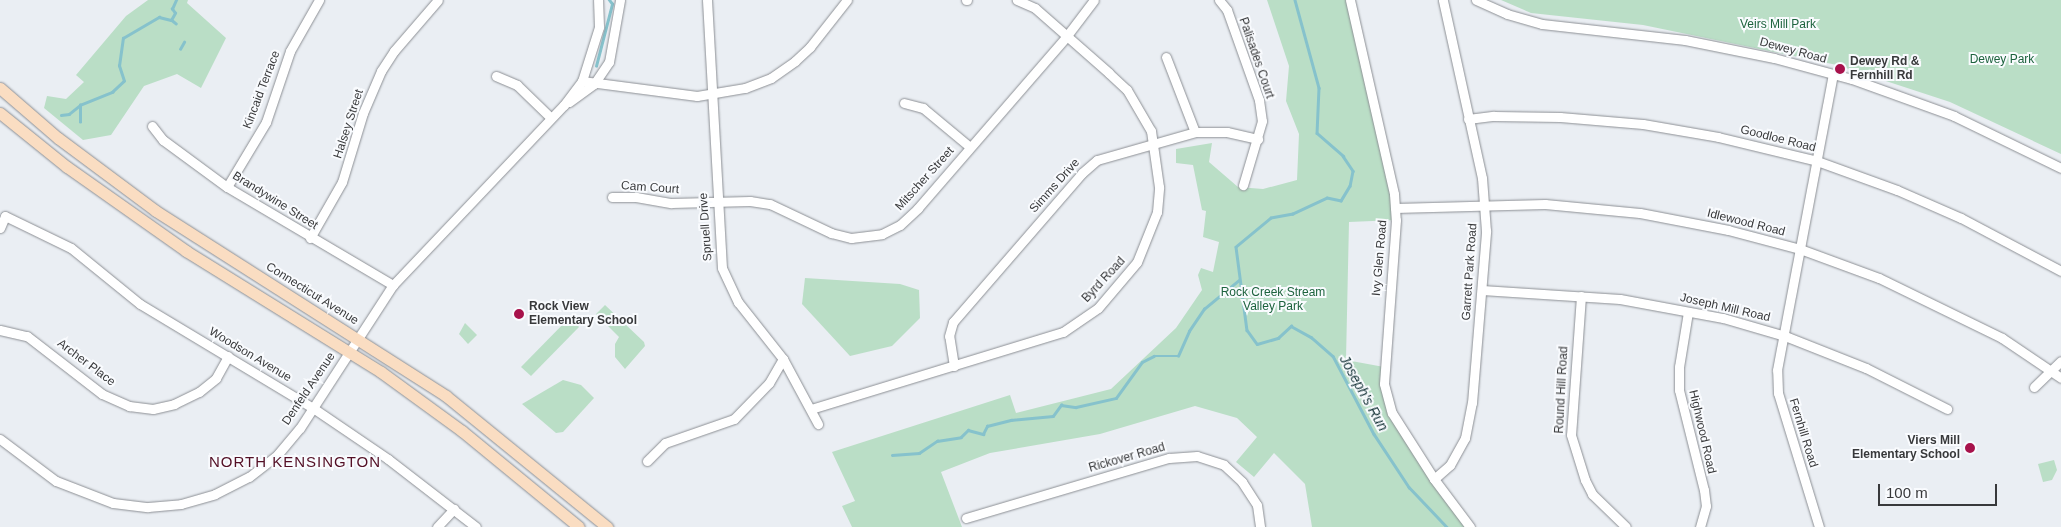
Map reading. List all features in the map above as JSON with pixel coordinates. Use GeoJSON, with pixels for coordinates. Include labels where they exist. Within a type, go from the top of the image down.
{"type":"FeatureCollection","features":[{"type":"Feature","properties":{"kind":"main road","name":"Connecticut Avenue"},"geometry":{"type":"LineString","coordinates":[[0,88],[58,138],[156,211],[446,396],[607,527]]}},
{"type":"Feature","properties":{"kind":"main road"},"geometry":{"type":"LineString","coordinates":[[0,113],[47,152],[186,251],[349,352],[454,425],[579,527]]}},
{"type":"Feature","properties":{"kind":"main road"},"geometry":{"type":"LineString","coordinates":[[47,152],[58,138]]}},
{"type":"Feature","properties":{"kind":"street","name":"Kincaid Terrace"},"geometry":{"type":"LineString","coordinates":[[227,187],[266,122],[290,51],[319,0]]}},
{"type":"Feature","properties":{"kind":"street","name":"Halsey Street"},"geometry":{"type":"LineString","coordinates":[[310,238],[342,182],[363,113],[381,71],[394,52],[438,0]]}},
{"type":"Feature","properties":{"kind":"street","name":"Denfeld Avenue"},"geometry":{"type":"LineString","coordinates":[[0,439],[56,481],[82,493],[122,504],[148,507],[181,504],[214,494],[249,477],[278,454],[313,408],[393,285],[564,105],[584,78],[599,27],[598,0]]}},
{"type":"Feature","properties":{"kind":"street","name":"Denfeld Avenue"},"geometry":{"type":"LineString","coordinates":[[564,105],[594,84],[602,76],[609,62],[616,37],[620,0]]}},
{"type":"Feature","properties":{"kind":"street","name":"Spruell Drive"},"geometry":{"type":"LineString","coordinates":[[707,0],[710,95],[722,268],[726,283],[783,360],[818,424]]}},
{"type":"Feature","properties":{"kind":"street"},"geometry":{"type":"LineString","coordinates":[[584,78],[594,84],[623,85],[698,96],[745,88],[771,78],[810,47],[847,0]]}},
{"type":"Feature","properties":{"kind":"street","name":"Byrd Road"},"geometry":{"type":"LineString","coordinates":[[811,409],[1063,332],[1098,308],[1118,287],[1137,262],[1157,212],[1159,187],[1155,143],[1127,90],[1035,8],[1017,0]]}},
{"type":"Feature","properties":{"kind":"street","name":"Mitscher Street"},"geometry":{"type":"LineString","coordinates":[[716,202],[750,200],[770,204],[831,233],[851,238],[882,234],[900,226],[918,208],[1066,37],[1094,0]]}},
{"type":"Feature","properties":{"kind":"street","name":"Palisades Court"},"geometry":{"type":"LineString","coordinates":[[1219,0],[1227,10],[1259,100],[1262,121],[1243,185]]}},
{"type":"Feature","properties":{"kind":"street","name":"Ivy Glen Road"},"geometry":{"type":"LineString","coordinates":[[1350,0],[1395,208],[1384,384],[1392,413],[1434,479]]}},
{"type":"Feature","properties":{"kind":"street","name":"Garrett Park Road"},"geometry":{"type":"LineString","coordinates":[[1434,479],[1450,466],[1465,438],[1472,403],[1482,290],[1485,204],[1444,0]]}},
{"type":"Feature","properties":{"kind":"street","name":"Dewey Road"},"geometry":{"type":"LineString","coordinates":[[1476,0],[1507,14],[1542,24],[1685,40],[1774,58],[1852,79],[1954,116],[2061,168]]}},
{"type":"Feature","properties":{"kind":"street"},"geometry":{"type":"LineString","coordinates":[[1166,57],[1195,132]]}},
{"type":"Feature","properties":{"kind":"street","name":"Fernhill Road"},"geometry":{"type":"LineString","coordinates":[[1819,527],[1778,394],[1778,370],[1833,75]]}},
{"type":"Feature","properties":{"kind":"street"},"geometry":{"type":"LineString","coordinates":[[496,76],[516,85],[551,118]]}},
{"type":"Feature","properties":{"kind":"street"},"geometry":{"type":"LineString","coordinates":[[584,78],[602,76],[623,85]]}},
{"type":"Feature","properties":{"kind":"street"},"geometry":{"type":"LineString","coordinates":[[904,103],[923,108],[970,147]]}},
{"type":"Feature","properties":{"kind":"street","name":"Goodloe Road"},"geometry":{"type":"LineString","coordinates":[[1468,119],[1494,116],[1560,117],[1643,124],[1718,137],[1817,161],[1897,190],[1961,218],[2061,271]]}},
{"type":"Feature","properties":{"kind":"street","name":"Brandywine Street"},"geometry":{"type":"LineString","coordinates":[[152,126],[163,140],[227,187],[310,238],[393,285]]}},
{"type":"Feature","properties":{"kind":"street","name":"Simms Drive"},"geometry":{"type":"LineString","coordinates":[[954,366],[949,336],[953,322],[1082,173],[1097,160],[1111,154],[1195,132],[1227,132],[1258,139]]}},
{"type":"Feature","properties":{"kind":"street","name":"Cam Court"},"geometry":{"type":"LineString","coordinates":[[612,198],[636,197],[672,203],[716,202]]}},
{"type":"Feature","properties":{"kind":"street","name":"Idlewood Road"},"geometry":{"type":"LineString","coordinates":[[1395,208],[1485,204],[1545,204],[1640,213],[1728,230],[1800,249],[1879,278],[1945,308],[2002,338],[2061,378]]}},
{"type":"Feature","properties":{"kind":"street","name":"Woodson Avenue"},"geometry":{"type":"LineString","coordinates":[[0,228],[5,216],[71,248],[140,304],[313,408],[454,509],[476,527]]}},
{"type":"Feature","properties":{"kind":"street","name":"Joseph Mill Road"},"geometry":{"type":"LineString","coordinates":[[1482,290],[1620,299],[1688,312],[1784,336],[1902,384],[1947,409]]}},
{"type":"Feature","properties":{"kind":"street","name":"Round Hill Road"},"geometry":{"type":"LineString","coordinates":[[1581,296],[1571,435],[1584,480],[1592,494],[1626,527]]}},
{"type":"Feature","properties":{"kind":"street","name":"Highwood Road"},"geometry":{"type":"LineString","coordinates":[[1688,312],[1679,367],[1679,390],[1687,431],[1704,490],[1706,506],[1700,527]]}},
{"type":"Feature","properties":{"kind":"street","name":"Archer Place"},"geometry":{"type":"LineString","coordinates":[[0,330],[27,336],[102,394],[130,406],[153,409],[167,406],[199,392],[216,378],[228,356]]}},
{"type":"Feature","properties":{"kind":"street"},"geometry":{"type":"LineString","coordinates":[[647,462],[665,443],[734,418],[769,383],[783,360]]}},
{"type":"Feature","properties":{"kind":"street"},"geometry":{"type":"LineString","coordinates":[[2034,387],[2061,361]]}},
{"type":"Feature","properties":{"kind":"street","name":"Rickover Road"},"geometry":{"type":"LineString","coordinates":[[966,518],[1169,458],[1197,456],[1224,465],[1242,482],[1257,505],[1260,527]]}},
{"type":"Feature","properties":{"kind":"street"},"geometry":{"type":"LineString","coordinates":[[1434,479],[1470,527]]}},
{"type":"Feature","properties":{"kind":"street"},"geometry":{"type":"LineString","coordinates":[[437,527],[454,509]]}},
{"type":"Feature","properties":{"kind":"green space"},"geometry":{"type":"Polygon","coordinates":[[[148,0],[188,0],[187,3],[226,38],[201,88],[177,74],[144,86],[111,135],[83,140],[44,108],[47,96],[66,99],[84,82],[76,75],[126,16],[148,0]]]}},
{"type":"Feature","properties":{"kind":"green space","name":"Rock Creek Stream Valley Park"},"geometry":{"type":"Polygon","coordinates":[[[1267,0],[1346,0],[1396,220],[1349,222],[1346,360],[1384,367],[1392,413],[1470,527],[1312,527],[1305,484],[1274,453],[1254,477],[1236,462],[1257,437],[1237,418],[1195,406],[1100,434],[990,453],[941,472],[962,527],[852,527],[842,506],[855,501],[832,452],[1010,395],[1016,413],[1111,389],[1176,328],[1202,290],[1198,275],[1201,268],[1213,272],[1219,242],[1203,237],[1206,211],[1202,210],[1193,165],[1176,163],[1176,149],[1212,143],[1209,162],[1238,187],[1263,189],[1297,180],[1299,134],[1286,101],[1289,66],[1267,0]]]}},
{"type":"Feature","properties":{"kind":"green space","name":"Dewey Park"},"geometry":{"type":"Polygon","coordinates":[[[1501,0],[2061,0],[2061,154],[1950,102],[1837,65],[1643,25],[1531,13],[1501,0]]]}},
{"type":"Feature","properties":{"kind":"green space"},"geometry":{"type":"Polygon","coordinates":[[[805,278],[900,284],[919,290],[920,318],[892,346],[850,356],[802,304],[805,278]]]}},
{"type":"Feature","properties":{"kind":"green space"},"geometry":{"type":"Polygon","coordinates":[[[605,305],[644,342],[645,346],[625,369],[615,357],[615,344],[619,337],[596,314],[605,305]]]}},
{"type":"Feature","properties":{"kind":"green space"},"geometry":{"type":"Polygon","coordinates":[[[570,317],[579,327],[531,376],[521,367],[570,317]]]}},
{"type":"Feature","properties":{"kind":"green space"},"geometry":{"type":"Polygon","coordinates":[[[465,323],[477,335],[468,344],[459,334],[465,323]]]}},
{"type":"Feature","properties":{"kind":"green space"},"geometry":{"type":"Polygon","coordinates":[[[563,380],[581,385],[594,398],[563,432],[556,433],[522,404],[563,380]]]}},
{"type":"Feature","properties":{"kind":"green space"},"geometry":{"type":"Polygon","coordinates":[[[2054,460],[2057,470],[2052,480],[2043,482],[2038,464],[2054,460]]]}},
{"type":"Feature","properties":{"kind":"waterway"},"geometry":{"type":"LineString","coordinates":[[176,0],[172,9],[175,13],[171,20],[176,24]]}},
{"type":"Feature","properties":{"kind":"waterway"},"geometry":{"type":"LineString","coordinates":[[596,66],[612,4],[609,0]]}},
{"type":"Feature","properties":{"kind":"waterway","name":"Joseph's Run"},"geometry":{"type":"LineString","coordinates":[[1295,0],[1319,88],[1317,133],[1343,156],[1353,171],[1350,186],[1341,201],[1327,198],[1293,214],[1271,218],[1236,247],[1247,330],[1257,344],[1278,338],[1291,326],[1311,337],[1333,356],[1374,434],[1409,487],[1447,527]]}},
{"type":"Feature","properties":{"kind":"waterway"},"geometry":{"type":"LineString","coordinates":[[80,122],[80,105],[112,92],[124,81],[119,66],[123,38],[159,17],[171,20]]}},
{"type":"Feature","properties":{"kind":"waterway"},"geometry":{"type":"LineString","coordinates":[[180,49],[184,42]]}},
{"type":"Feature","properties":{"kind":"waterway"},"geometry":{"type":"LineString","coordinates":[[61,115],[69,114],[80,105]]}},
{"type":"Feature","properties":{"kind":"waterway"},"geometry":{"type":"LineString","coordinates":[[892,455],[919,453],[937,441],[961,437],[968,430],[983,434],[987,426],[1011,420],[1053,416],[1061,405],[1076,407],[1116,398],[1142,362],[1154,356],[1178,356],[1189,331],[1204,309],[1239,280]]}},
{"type":"Feature","properties":{"kind":"place","name":"Dewey Rd & Fernhill Rd"},"geometry":{"type":"Point","coordinates":[1840,69]}},
{"type":"Feature","properties":{"kind":"place","name":"Rock View Elementary School"},"geometry":{"type":"Point","coordinates":[519,314]}},
{"type":"Feature","properties":{"kind":"place","name":"Viers Mill Elementary School"},"geometry":{"type":"Point","coordinates":[1970,448]}},
{"type":"Feature","properties":{"kind":"district","name":"NORTH KENSINGTON"},"geometry":{"type":"Point","coordinates":[295,462]}},
{"type":"Feature","properties":{"kind":"park label","name":"Veirs Mill Park"},"geometry":{"type":"Point","coordinates":[1778,25]}}]}
